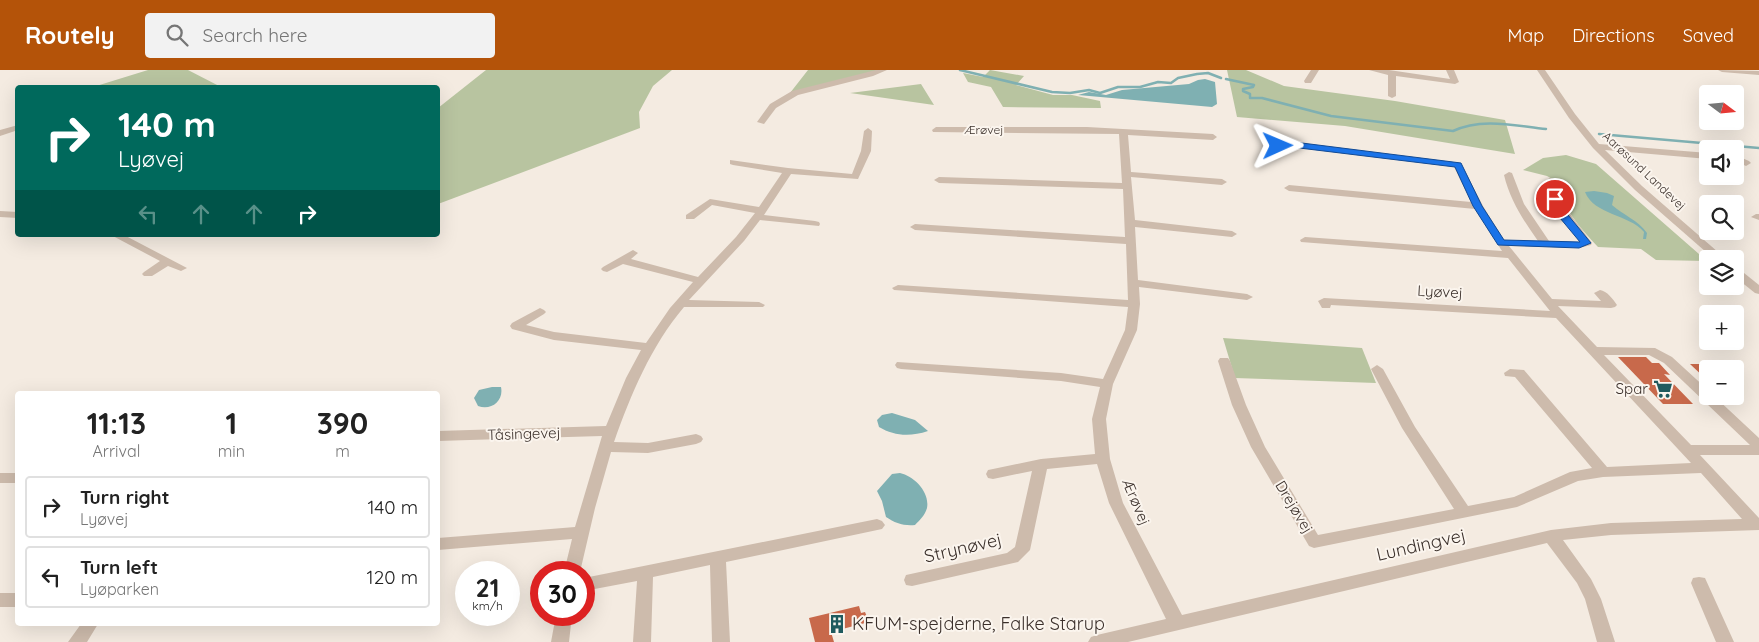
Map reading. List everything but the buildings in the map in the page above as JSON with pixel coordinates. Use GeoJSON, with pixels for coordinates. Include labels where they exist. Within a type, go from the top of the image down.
{"type":"FeatureCollection","features":[{"type":"Feature","properties":{"kind":"street"},"geometry":{"type":"LineString","coordinates":[[761,122],[773,106],[786,98],[801,92],[868,76],[884,70]]}},
{"type":"Feature","properties":{"kind":"street"},"geometry":{"type":"LineString","coordinates":[[1308,81],[1316,70]]}},
{"type":"Feature","properties":{"kind":"street"},"geometry":{"type":"LineString","coordinates":[[1373,70],[1455,82],[1450,70]]}},
{"type":"Feature","properties":{"kind":"street","name":"Aarøsund Landevej"},"geometry":{"type":"LineString","coordinates":[[1541,70],[1567,110],[1596,146],[1628,178],[1711,250]]}},
{"type":"Feature","properties":{"kind":"street"},"geometry":{"type":"LineString","coordinates":[[1722,70],[1759,73]]}},
{"type":"Feature","properties":{"kind":"street"},"geometry":{"type":"LineString","coordinates":[[1392,73],[1392,96]]}},
{"type":"Feature","properties":{"kind":"street"},"geometry":{"type":"LineString","coordinates":[[0,133],[15,128]]}},
{"type":"Feature","properties":{"kind":"street","name":"Ærøvej"},"geometry":{"type":"LineString","coordinates":[[936,130],[1123,131],[1213,137]]}},
{"type":"Feature","properties":{"kind":"street"},"geometry":{"type":"LineString","coordinates":[[734,162],[788,172],[856,177],[866,151],[868,131]]}},
{"type":"Feature","properties":{"kind":"street","name":"Ærøvej"},"geometry":{"type":"LineString","coordinates":[[1123,131],[1134,304],[1131,330],[1108,384],[1099,419],[1103,459],[1116,504],[1177,623]]}},
{"type":"Feature","properties":{"kind":"street"},"geometry":{"type":"LineString","coordinates":[[1278,146],[1278,143],[1458,165],[1478,206],[1501,243],[1558,315],[1757,524]]}},
{"type":"Feature","properties":{"kind":"street"},"geometry":{"type":"LineString","coordinates":[[1596,146],[1699,155]]}},
{"type":"Feature","properties":{"kind":"street"},"geometry":{"type":"LineString","coordinates":[[574,561],[610,430],[628,386],[649,347],[681,303],[760,214],[788,172]]}},
{"type":"Feature","properties":{"kind":"street"},"geometry":{"type":"LineString","coordinates":[[1509,175],[1513,194],[1523,213],[1546,244]]}},
{"type":"Feature","properties":{"kind":"street"},"geometry":{"type":"LineString","coordinates":[[939,180],[1222,182]]}},
{"type":"Feature","properties":{"kind":"street"},"geometry":{"type":"LineString","coordinates":[[1501,243],[1579,245],[1586,243],[1564,216],[1555,199],[1550,181]]}},
{"type":"Feature","properties":{"kind":"street"},"geometry":{"type":"LineString","coordinates":[[1289,188],[1478,206]]}},
{"type":"Feature","properties":{"kind":"street"},"geometry":{"type":"LineString","coordinates":[[690,217],[710,202],[815,224]]}},
{"type":"Feature","properties":{"kind":"street"},"geometry":{"type":"LineString","coordinates":[[0,214],[15,215]]}},
{"type":"Feature","properties":{"kind":"street"},"geometry":{"type":"LineString","coordinates":[[1130,224],[1232,234]]}},
{"type":"Feature","properties":{"kind":"street"},"geometry":{"type":"LineString","coordinates":[[915,227],[1131,241]]}},
{"type":"Feature","properties":{"kind":"street"},"geometry":{"type":"LineString","coordinates":[[120,237],[180,268]]}},
{"type":"Feature","properties":{"kind":"street"},"geometry":{"type":"LineString","coordinates":[[1305,240],[1510,256]]}},
{"type":"Feature","properties":{"kind":"street"},"geometry":{"type":"LineString","coordinates":[[607,269],[633,253]]}},
{"type":"Feature","properties":{"kind":"street"},"geometry":{"type":"LineString","coordinates":[[622,260],[702,281]]}},
{"type":"Feature","properties":{"kind":"street"},"geometry":{"type":"LineString","coordinates":[[148,274],[168,262]]}},
{"type":"Feature","properties":{"kind":"street"},"geometry":{"type":"LineString","coordinates":[[1744,278],[1759,291]]}},
{"type":"Feature","properties":{"kind":"street"},"geometry":{"type":"LineString","coordinates":[[1134,283],[1247,298]]}},
{"type":"Feature","properties":{"kind":"street"},"geometry":{"type":"LineString","coordinates":[[898,288],[1134,304]]}},
{"type":"Feature","properties":{"kind":"street"},"geometry":{"type":"LineString","coordinates":[[1548,302],[1610,305],[1600,293]]}},
{"type":"Feature","properties":{"kind":"street","name":"Lyøvej"},"geometry":{"type":"LineString","coordinates":[[1326,306],[1324,301],[1558,315]]}},
{"type":"Feature","properties":{"kind":"street"},"geometry":{"type":"LineString","coordinates":[[681,303],[759,305]]}},
{"type":"Feature","properties":{"kind":"street"},"geometry":{"type":"LineString","coordinates":[[540,312],[516,326],[554,336],[589,342],[649,347]]}},
{"type":"Feature","properties":{"kind":"street"},"geometry":{"type":"LineString","coordinates":[[1593,351],[1651,351],[1668,360],[1759,446]]}},
{"type":"Feature","properties":{"kind":"street","name":"Drejøvej"},"geometry":{"type":"LineString","coordinates":[[1224,360],[1258,447],[1314,542],[1517,502],[1575,476],[1603,472],[1704,468]]}},
{"type":"Feature","properties":{"kind":"street"},"geometry":{"type":"LineString","coordinates":[[901,364],[1061,377],[1108,384]]}},
{"type":"Feature","properties":{"kind":"street"},"geometry":{"type":"LineString","coordinates":[[1377,369],[1409,428],[1464,512]]}},
{"type":"Feature","properties":{"kind":"street"},"geometry":{"type":"LineString","coordinates":[[1510,373],[1520,373],[1603,472]]}},
{"type":"Feature","properties":{"kind":"street","name":"Tåsingevej"},"geometry":{"type":"LineString","coordinates":[[440,436],[610,430]]}},
{"type":"Feature","properties":{"kind":"street"},"geometry":{"type":"LineString","coordinates":[[606,447],[648,448],[696,439]]}},
{"type":"Feature","properties":{"kind":"street"},"geometry":{"type":"LineString","coordinates":[[1687,450],[1759,450]]}},
{"type":"Feature","properties":{"kind":"street"},"geometry":{"type":"LineString","coordinates":[[993,474],[1041,464],[1071,460],[1103,459]]}},
{"type":"Feature","properties":{"kind":"street","name":"Strynøvej"},"geometry":{"type":"LineString","coordinates":[[912,580],[1012,558],[1022,550],[1041,464]]}},
{"type":"Feature","properties":{"kind":"street"},"geometry":{"type":"LineString","coordinates":[[0,478],[15,478]]}},
{"type":"Feature","properties":{"kind":"street","name":"Lundingvej"},"geometry":{"type":"LineString","coordinates":[[1097,642],[1551,536],[1611,529],[1757,524]]}},
{"type":"Feature","properties":{"kind":"street"},"geometry":{"type":"LineString","coordinates":[[595,583],[877,525]]}},
{"type":"Feature","properties":{"kind":"street"},"geometry":{"type":"LineString","coordinates":[[440,544],[581,532]]}},
{"type":"Feature","properties":{"kind":"street"},"geometry":{"type":"LineString","coordinates":[[1551,536],[1583,579],[1593,599],[1606,642]]}},
{"type":"Feature","properties":{"kind":"street"},"geometry":{"type":"LineString","coordinates":[[718,558],[721,642]]}},
{"type":"Feature","properties":{"kind":"street"},"geometry":{"type":"LineString","coordinates":[[642,642],[645,573]]}},
{"type":"Feature","properties":{"kind":"street"},"geometry":{"type":"LineString","coordinates":[[1699,583],[1725,642]]}},
{"type":"Feature","properties":{"kind":"street"},"geometry":{"type":"LineString","coordinates":[[0,600],[15,600]]}},
{"type":"Feature","properties":{"kind":"street"},"geometry":{"type":"LineString","coordinates":[[77,642],[89,626]]}},
{"type":"Feature","properties":{"kind":"street"},"geometry":{"type":"LineString","coordinates":[[560,642],[562,626]]}},
{"type":"Feature","properties":{"kind":"green space"},"geometry":{"type":"Polygon","coordinates":[[[148,70],[188,70],[217,85],[99,85],[148,70]]]}},
{"type":"Feature","properties":{"kind":"green space"},"geometry":{"type":"Polygon","coordinates":[[[486,70],[672,70],[653,86],[639,112],[640,128],[440,203],[440,106],[486,70]]]}},
{"type":"Feature","properties":{"kind":"green space"},"geometry":{"type":"Polygon","coordinates":[[[808,70],[879,70],[790,93],[808,70]]]}},
{"type":"Feature","properties":{"kind":"green space"},"geometry":{"type":"Polygon","coordinates":[[[990,70],[1024,76],[1016,85],[1053,95],[1072,95],[1100,101],[1101,108],[1003,107],[991,87],[968,82],[963,73],[983,77],[990,70]]]}},
{"type":"Feature","properties":{"kind":"green space"},"geometry":{"type":"Polygon","coordinates":[[[1227,70],[1246,70],[1284,86],[1395,101],[1505,120],[1515,154],[1345,126],[1237,117],[1227,70]]]}},
{"type":"Feature","properties":{"kind":"green space"},"geometry":{"type":"Polygon","coordinates":[[[921,84],[934,105],[850,93],[921,84]]]}},
{"type":"Feature","properties":{"kind":"green space"},"geometry":{"type":"Polygon","coordinates":[[[1566,155],[1596,164],[1699,254],[1699,261],[1656,260],[1641,249],[1598,247],[1572,216],[1554,180],[1547,176],[1523,170],[1543,158],[1566,155]]]}},
{"type":"Feature","properties":{"kind":"green space"},"geometry":{"type":"Polygon","coordinates":[[[1223,338],[1362,348],[1376,383],[1235,378],[1223,338]]]}},
{"type":"Feature","properties":{"kind":"water"},"geometry":{"type":"Polygon","coordinates":[[[1205,79],[1215,82],[1217,104],[1212,107],[1078,95],[1089,92],[1106,95],[1122,90],[1189,84],[1205,79]]]}},
{"type":"Feature","properties":{"kind":"water"},"geometry":{"type":"Polygon","coordinates":[[[1594,191],[1614,196],[1612,205],[1643,228],[1647,233],[1646,239],[1643,239],[1644,232],[1638,226],[1604,210],[1590,200],[1585,192],[1594,191]]]}},
{"type":"Feature","properties":{"kind":"water"},"geometry":{"type":"Polygon","coordinates":[[[501,387],[501,397],[496,404],[488,407],[478,406],[474,398],[479,390],[501,387]]]}},
{"type":"Feature","properties":{"kind":"water"},"geometry":{"type":"Polygon","coordinates":[[[892,413],[915,420],[928,431],[902,435],[879,427],[877,420],[882,415],[892,413]]]}},
{"type":"Feature","properties":{"kind":"water"},"geometry":{"type":"Polygon","coordinates":[[[900,473],[911,477],[926,496],[926,511],[915,525],[899,524],[886,517],[877,491],[892,474],[900,473]]]}},
{"type":"Feature","properties":{"kind":"waterway"},"geometry":{"type":"LineString","coordinates":[[960,70],[1052,92],[1070,93],[1089,90],[1100,93],[1118,87],[1140,87],[1158,82],[1171,83],[1178,78],[1197,74],[1208,73],[1221,78]]}},
{"type":"Feature","properties":{"kind":"waterway"},"geometry":{"type":"LineString","coordinates":[[1226,79],[1254,85],[1253,87],[1243,89],[1243,91],[1250,94],[1250,98],[1262,98],[1331,116],[1453,131],[1476,124],[1487,123],[1546,129]]}},
{"type":"Feature","properties":{"kind":"waterway"},"geometry":{"type":"LineString","coordinates":[[1599,134],[1759,148]]}},
{"type":"Feature","properties":{"kind":"place","name":"Spar"},"geometry":{"type":"Point","coordinates":[1663,389]}},
{"type":"Feature","properties":{"kind":"place","name":"KFUM-spejderne, Falke Starup"},"geometry":{"type":"Point","coordinates":[837,624]}},
{"type":"Feature","properties":{"kind":"route"},"geometry":{"type":"LineString","coordinates":[[1278,146],[1278,143],[1458,165],[1478,206],[1501,243],[1579,245],[1586,243],[1564,216],[1555,199]]}}]}
